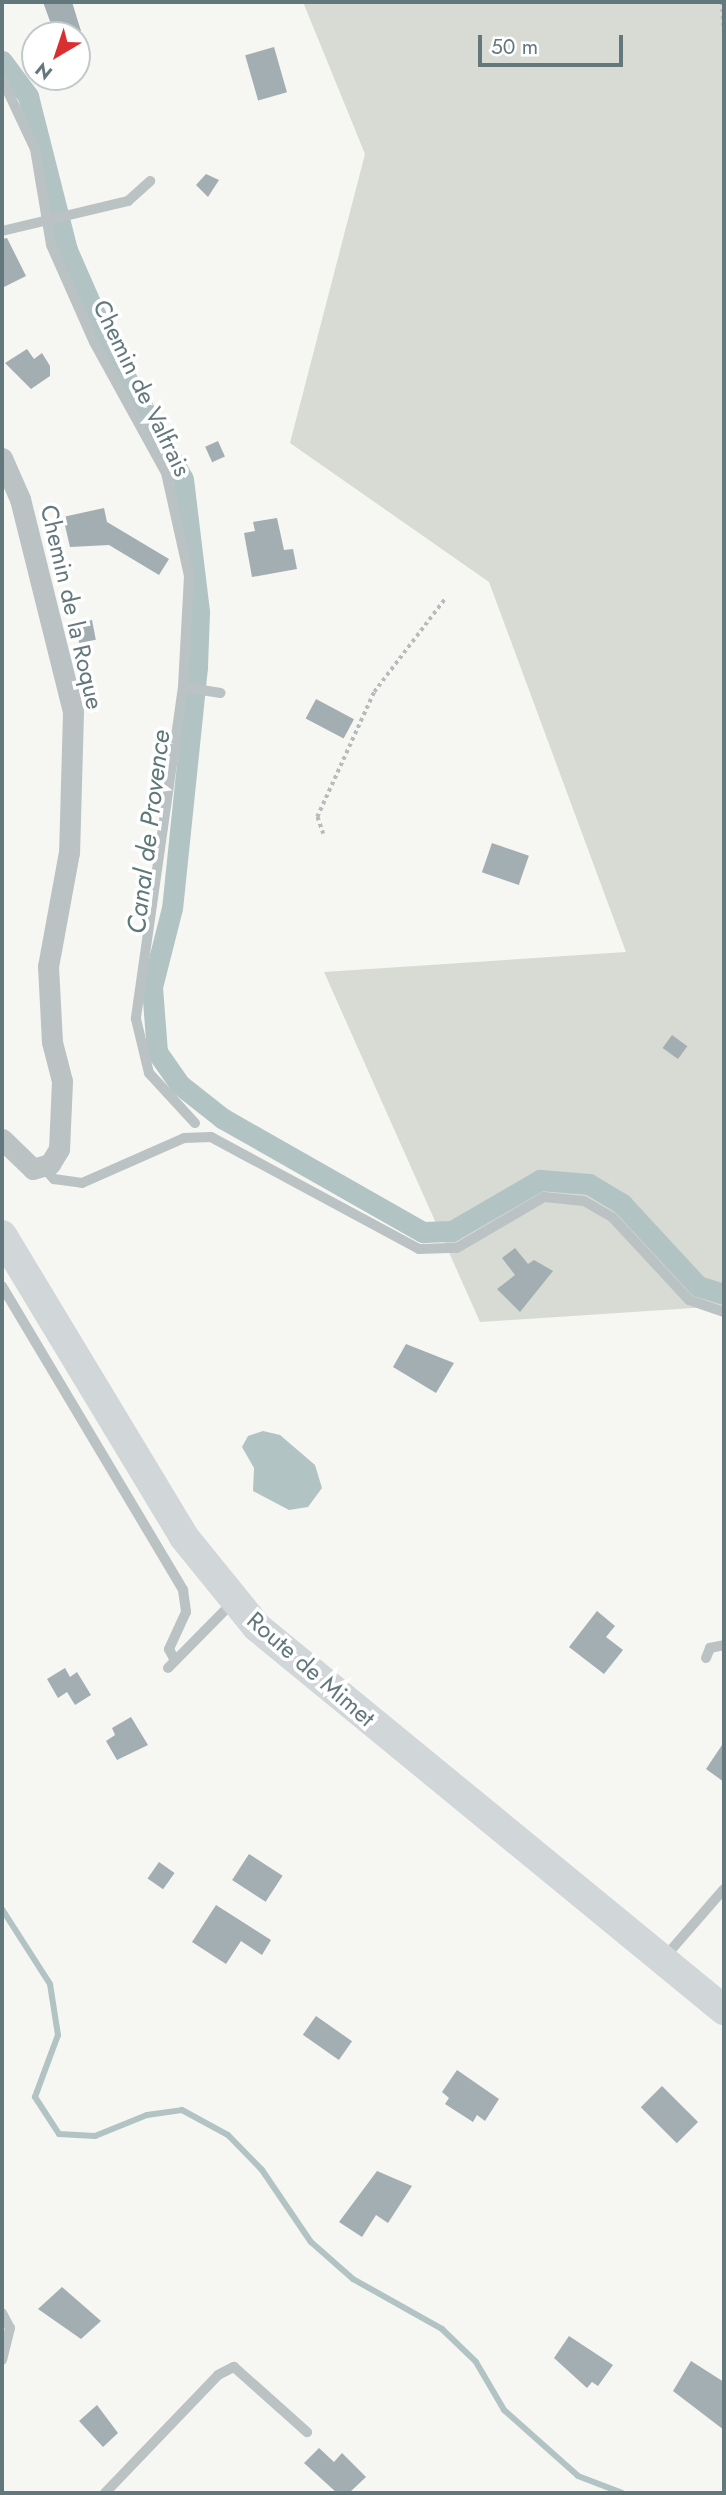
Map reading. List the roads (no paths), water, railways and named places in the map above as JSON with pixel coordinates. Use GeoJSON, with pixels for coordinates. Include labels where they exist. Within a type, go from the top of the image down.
{"type":"FeatureCollection","features":[{"type":"Feature","properties":{"kind":"main road","name":"Route de Mimet"},"geometry":{"type":"LineString","coordinates":[[2,1235],[137,1465],[234,1601],[257,1627],[724,2010]]}},
{"type":"Feature","properties":{"kind":"street","name":"Chemin de la Roque"},"geometry":{"type":"LineString","coordinates":[[2,458],[20,499],[73,712],[69,852],[50,928],[48,966],[52,1042],[62,1081],[59,1149],[44,1168]]}},
{"type":"Feature","properties":{"kind":"street"},"geometry":{"type":"LineString","coordinates":[[2,1139],[24,1167],[44,1168]]}},
{"type":"Feature","properties":{"kind":"lane","name":"Chemin de Valfrais"},"geometry":{"type":"LineString","coordinates":[[2,79],[35,149],[53,223],[94,342],[166,473],[189,576],[185,687],[135,1019],[149,1073],[195,1123]]}},
{"type":"Feature","properties":{"kind":"lane"},"geometry":{"type":"LineString","coordinates":[[2,231],[53,223],[128,201],[150,181]]}},
{"type":"Feature","properties":{"kind":"lane"},"geometry":{"type":"LineString","coordinates":[[185,687],[221,693]]}},
{"type":"Feature","properties":{"kind":"lane"},"geometry":{"type":"LineString","coordinates":[[44,1168],[54,1179],[82,1183],[184,1138],[211,1137],[419,1248],[457,1248],[544,1197],[584,1201],[612,1217],[689,1300],[724,1312]]}},
{"type":"Feature","properties":{"kind":"lane"},"geometry":{"type":"LineString","coordinates":[[2,1286],[183,1590],[186,1612],[169,1650],[172,1665],[234,1601]]}},
{"type":"Feature","properties":{"kind":"lane"},"geometry":{"type":"LineString","coordinates":[[706,1658],[710,1648],[724,1645]]}},
{"type":"Feature","properties":{"kind":"lane"},"geometry":{"type":"LineString","coordinates":[[662,1960],[724,1889]]}},
{"type":"Feature","properties":{"kind":"lane"},"geometry":{"type":"LineString","coordinates":[[2,2313],[10,2328],[2,2360]]}},
{"type":"Feature","properties":{"kind":"lane"},"geometry":{"type":"LineString","coordinates":[[104,2493],[218,2375],[234,2367],[307,2432]]}},
{"type":"Feature","properties":{"kind":"waterway","name":"Canal de Provence"},"geometry":{"type":"LineString","coordinates":[[2,61],[28,96],[67,250],[113,355],[183,479],[199,612],[197,667],[172,908],[152,987],[157,1052],[179,1084],[222,1118],[423,1232],[452,1231],[540,1180],[589,1184],[622,1204],[698,1286],[724,1294]]}},
{"type":"Feature","properties":{"kind":"waterway"},"geometry":{"type":"LineString","coordinates":[[2,1909],[50,1984],[58,2035],[35,2097],[59,2134],[95,2136],[147,2115],[182,2110],[228,2135],[262,2170],[311,2242],[353,2279],[442,2329],[476,2362],[504,2410],[578,2476],[622,2493]]}}]}
